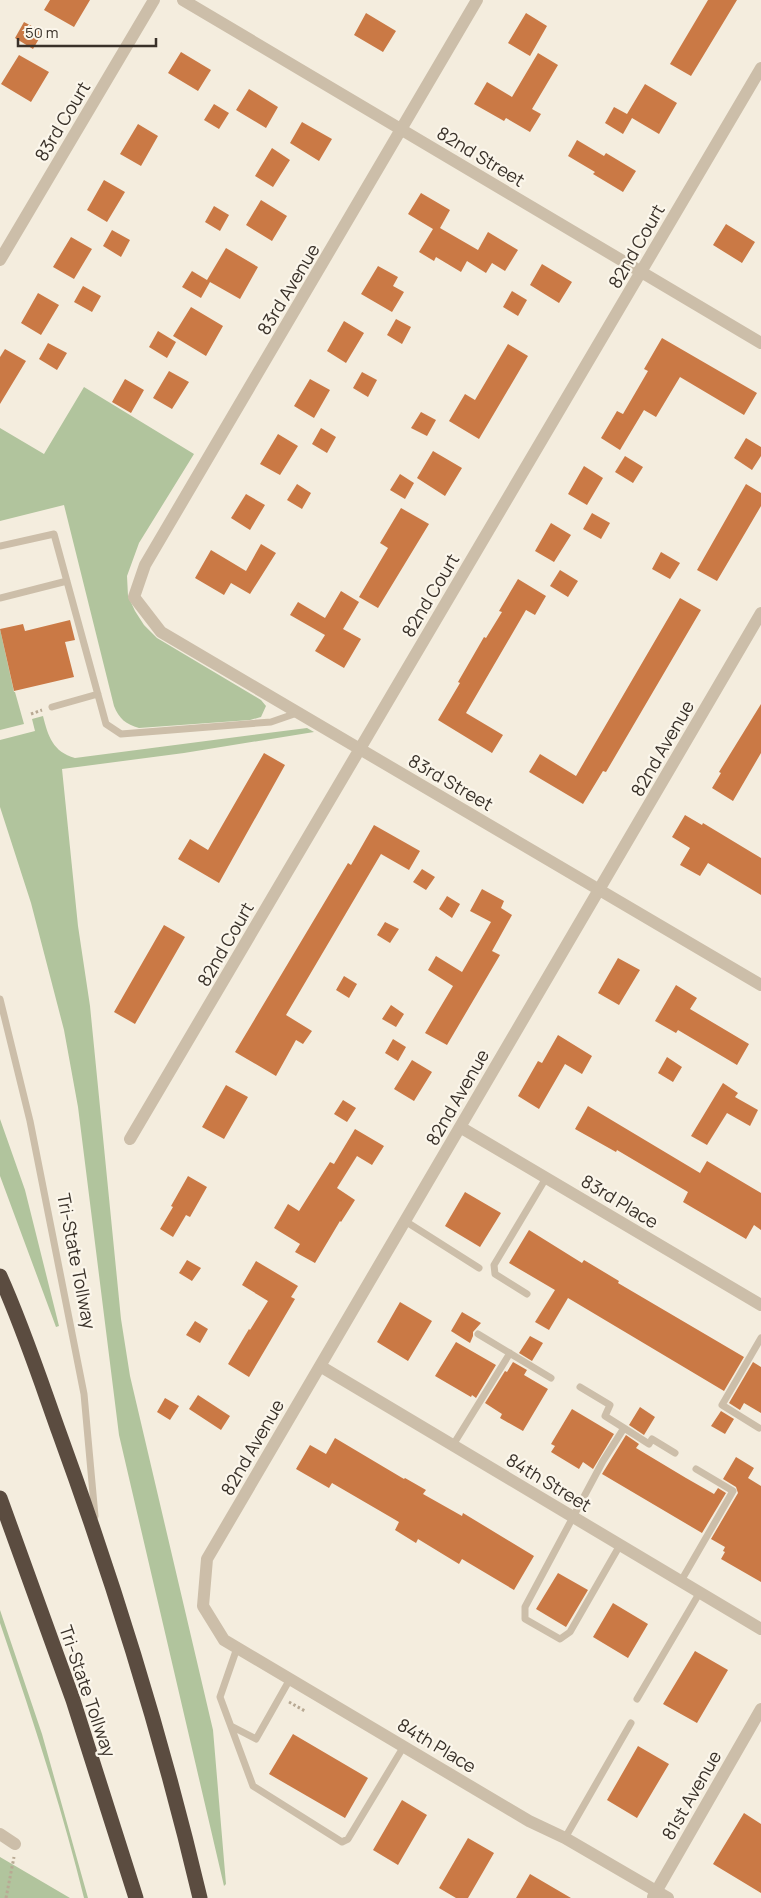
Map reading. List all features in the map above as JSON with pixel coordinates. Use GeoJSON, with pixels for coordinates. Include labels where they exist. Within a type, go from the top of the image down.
{"type":"FeatureCollection","features":[{"type":"Feature","properties":{"kind":"highway","name":"Tri-State Tollway"},"geometry":{"type":"LineString","coordinates":[[0,1276],[96,1534],[156,1731],[200,1898]]}},
{"type":"Feature","properties":{"kind":"highway","name":"Tri-State Tollway"},"geometry":{"type":"LineString","coordinates":[[0,1498],[73,1700],[136,1898]]}},
{"type":"Feature","properties":{"kind":"street","name":"83rd Court"},"geometry":{"type":"LineString","coordinates":[[0,260],[154,0]]}},
{"type":"Feature","properties":{"kind":"street","name":"82nd Street"},"geometry":{"type":"LineString","coordinates":[[183,0],[761,343]]}},
{"type":"Feature","properties":{"kind":"street","name":"83rd Avenue"},"geometry":{"type":"LineString","coordinates":[[134,597],[145,565],[477,0]]}},
{"type":"Feature","properties":{"kind":"street","name":"82nd Court"},"geometry":{"type":"LineString","coordinates":[[130,1139],[761,68]]}},
{"type":"Feature","properties":{"kind":"street","name":"83rd Street"},"geometry":{"type":"LineString","coordinates":[[134,597],[161,632],[761,985]]}},
{"type":"Feature","properties":{"kind":"street","name":"82nd Avenue"},"geometry":{"type":"LineString","coordinates":[[203,1606],[207,1559],[761,613]]}},
{"type":"Feature","properties":{"kind":"street","name":"83rd Place"},"geometry":{"type":"LineString","coordinates":[[460,1127],[761,1305]]}},
{"type":"Feature","properties":{"kind":"street","name":"84th Street"},"geometry":{"type":"LineString","coordinates":[[320,1366],[761,1628]]}},
{"type":"Feature","properties":{"kind":"street","name":"84th Place"},"geometry":{"type":"LineString","coordinates":[[203,1606],[224,1640],[529,1821],[565,1838],[654,1894],[668,1898]]}},
{"type":"Feature","properties":{"kind":"street","name":"81st Avenue"},"geometry":{"type":"LineString","coordinates":[[654,1894],[761,1709]]}},
{"type":"Feature","properties":{"kind":"street"},"geometry":{"type":"LineString","coordinates":[[0,1834],[15,1844]]}},
{"type":"Feature","properties":{"kind":"lane"},"geometry":{"type":"LineString","coordinates":[[0,546],[54,534],[106,724],[121,734],[271,722],[298,712]]}},
{"type":"Feature","properties":{"kind":"lane"},"geometry":{"type":"LineString","coordinates":[[0,598],[67,581]]}},
{"type":"Feature","properties":{"kind":"lane"},"geometry":{"type":"LineString","coordinates":[[52,707],[98,694]]}},
{"type":"Feature","properties":{"kind":"lane","name":"Tri-State Tollway"},"geometry":{"type":"LineString","coordinates":[[0,999],[30,1121],[84,1394],[96,1534]]}},
{"type":"Feature","properties":{"kind":"lane"},"geometry":{"type":"LineString","coordinates":[[527,1294],[495,1274],[494,1265],[546,1178]]}},
{"type":"Feature","properties":{"kind":"lane"},"geometry":{"type":"LineString","coordinates":[[405,1221],[479,1268]]}},
{"type":"Feature","properties":{"kind":"lane"},"geometry":{"type":"LineString","coordinates":[[478,1334],[551,1378]]}},
{"type":"Feature","properties":{"kind":"lane"},"geometry":{"type":"LineString","coordinates":[[759,1428],[722,1405],[761,1338]]}},
{"type":"Feature","properties":{"kind":"lane"},"geometry":{"type":"LineString","coordinates":[[453,1445],[510,1353]]}},
{"type":"Feature","properties":{"kind":"lane"},"geometry":{"type":"LineString","coordinates":[[580,1387],[610,1405],[605,1416],[649,1444],[652,1439],[675,1453]]}},
{"type":"Feature","properties":{"kind":"lane"},"geometry":{"type":"LineString","coordinates":[[620,1545],[570,1632],[560,1639],[525,1619],[525,1607],[603,1461],[624,1428]]}},
{"type":"Feature","properties":{"kind":"lane"},"geometry":{"type":"LineString","coordinates":[[681,1581],[733,1491],[696,1469]]}},
{"type":"Feature","properties":{"kind":"lane"},"geometry":{"type":"LineString","coordinates":[[637,1699],[700,1592]]}},
{"type":"Feature","properties":{"kind":"lane"},"geometry":{"type":"LineString","coordinates":[[237,1648],[220,1696],[252,1786],[342,1842],[348,1839],[404,1746]]}},
{"type":"Feature","properties":{"kind":"lane"},"geometry":{"type":"LineString","coordinates":[[231,1726],[256,1740],[290,1679]]}},
{"type":"Feature","properties":{"kind":"lane"},"geometry":{"type":"LineString","coordinates":[[565,1838],[632,1723]]}},
{"type":"Feature","properties":{"kind":"path"},"geometry":{"type":"LineString","coordinates":[[280,1696],[305,1711]]}},
{"type":"Feature","properties":{"kind":"path"},"geometry":{"type":"LineString","coordinates":[[6,1898],[14,1863],[15,1844]]}},
{"type":"Feature","properties":{"kind":"green space"},"geometry":{"type":"Polygon","coordinates":[[[84,387],[194,454],[139,543],[127,576],[128,596],[144,625],[157,638],[261,700],[266,706],[261,717],[250,720],[139,728],[130,725],[118,714],[114,706],[64,505],[0,521],[0,428],[44,454],[84,387]]]}},
{"type":"Feature","properties":{"kind":"green space"},"geometry":{"type":"Polygon","coordinates":[[[0,629],[14,692],[24,724],[0,730],[0,629]]]}},
{"type":"Feature","properties":{"kind":"green space"},"geometry":{"type":"Polygon","coordinates":[[[43,716],[53,742],[61,752],[75,758],[307,728],[314,732],[184,753],[62,769],[78,926],[90,1006],[121,1319],[130,1376],[213,1730],[226,1884],[224,1886],[119,1435],[78,1107],[64,1030],[31,903],[0,807],[0,740],[35,731],[32,719],[43,716]]]}},
{"type":"Feature","properties":{"kind":"green space"},"geometry":{"type":"Polygon","coordinates":[[[0,1119],[25,1190],[59,1326],[56,1327],[0,1176],[0,1119]]]}},
{"type":"Feature","properties":{"kind":"green space"},"geometry":{"type":"Polygon","coordinates":[[[0,1610],[42,1734],[88,1898],[84,1898],[45,1760],[0,1623],[0,1610]]]}},
{"type":"Feature","properties":{"kind":"green space"},"geometry":{"type":"Polygon","coordinates":[[[0,1857],[70,1898],[0,1898],[0,1857]]]}},
{"type":"Feature","properties":{"kind":"building"},"geometry":{"type":"Polygon","coordinates":[[[50,0],[90,0],[74,27],[44,10],[50,0]]]}},
{"type":"Feature","properties":{"kind":"building"},"geometry":{"type":"Polygon","coordinates":[[[708,0],[737,0],[691,76],[670,64],[708,0]]]}},
{"type":"Feature","properties":{"kind":"building"},"geometry":{"type":"Polygon","coordinates":[[[366,13],[396,31],[383,52],[354,35],[366,13]]]}},
{"type":"Feature","properties":{"kind":"building"},"geometry":{"type":"Polygon","coordinates":[[[526,13],[547,26],[530,56],[508,43],[526,13]]]}},
{"type":"Feature","properties":{"kind":"building"},"geometry":{"type":"Polygon","coordinates":[[[24,22],[43,32],[33,49],[15,38],[24,22]]]}},
{"type":"Feature","properties":{"kind":"building"},"geometry":{"type":"Polygon","coordinates":[[[181,52],[211,70],[198,91],[168,73],[181,52]]]}},
{"type":"Feature","properties":{"kind":"building"},"geometry":{"type":"Polygon","coordinates":[[[538,53],[558,65],[532,109],[541,114],[530,132],[506,118],[504,121],[474,104],[487,82],[512,97],[538,53]]]}},
{"type":"Feature","properties":{"kind":"building"},"geometry":{"type":"Polygon","coordinates":[[[19,55],[49,72],[31,102],[1,84],[19,55]]]}},
{"type":"Feature","properties":{"kind":"building"},"geometry":{"type":"Polygon","coordinates":[[[645,84],[677,103],[659,134],[632,118],[623,134],[605,123],[614,107],[627,114],[645,84]]]}},
{"type":"Feature","properties":{"kind":"building"},"geometry":{"type":"Polygon","coordinates":[[[249,89],[278,107],[266,128],[236,110],[249,89]]]}},
{"type":"Feature","properties":{"kind":"building"},"geometry":{"type":"Polygon","coordinates":[[[214,104],[229,113],[219,129],[204,120],[214,104]]]}},
{"type":"Feature","properties":{"kind":"building"},"geometry":{"type":"Polygon","coordinates":[[[302,122],[332,139],[319,161],[290,143],[302,122]]]}},
{"type":"Feature","properties":{"kind":"building"},"geometry":{"type":"Polygon","coordinates":[[[138,124],[158,136],[141,166],[120,154],[138,124]]]}},
{"type":"Feature","properties":{"kind":"building"},"geometry":{"type":"Polygon","coordinates":[[[577,140],[604,156],[606,153],[636,171],[623,192],[568,156],[577,140]]]}},
{"type":"Feature","properties":{"kind":"building"},"geometry":{"type":"Polygon","coordinates":[[[272,148],[290,160],[273,187],[255,176],[272,148]]]}},
{"type":"Feature","properties":{"kind":"building"},"geometry":{"type":"Polygon","coordinates":[[[104,180],[125,192],[107,222],[87,210],[104,180]]]}},
{"type":"Feature","properties":{"kind":"building"},"geometry":{"type":"Polygon","coordinates":[[[421,193],[450,210],[440,228],[478,250],[488,232],[518,250],[505,271],[492,263],[486,273],[467,261],[461,272],[436,257],[434,261],[419,252],[433,229],[408,214],[421,193]]]}},
{"type":"Feature","properties":{"kind":"building"},"geometry":{"type":"Polygon","coordinates":[[[261,200],[287,216],[272,241],[246,225],[261,200]]]}},
{"type":"Feature","properties":{"kind":"building"},"geometry":{"type":"Polygon","coordinates":[[[214,206],[229,215],[220,231],[205,222],[214,206]]]}},
{"type":"Feature","properties":{"kind":"building"},"geometry":{"type":"Polygon","coordinates":[[[726,224],[755,242],[742,263],[713,245],[726,224]]]}},
{"type":"Feature","properties":{"kind":"building"},"geometry":{"type":"Polygon","coordinates":[[[112,230],[130,240],[121,257],[103,246],[112,230]]]}},
{"type":"Feature","properties":{"kind":"building"},"geometry":{"type":"Polygon","coordinates":[[[71,237],[92,249],[74,279],[53,267],[71,237]]]}},
{"type":"Feature","properties":{"kind":"building"},"geometry":{"type":"Polygon","coordinates":[[[226,248],[258,267],[240,299],[210,282],[201,298],[182,287],[192,271],[207,280],[226,248]]]}},
{"type":"Feature","properties":{"kind":"building"},"geometry":{"type":"Polygon","coordinates":[[[542,264],[572,282],[559,303],[530,285],[542,264]]]}},
{"type":"Feature","properties":{"kind":"building"},"geometry":{"type":"Polygon","coordinates":[[[378,266],[398,277],[393,286],[404,292],[392,312],[361,294],[378,266]]]}},
{"type":"Feature","properties":{"kind":"building"},"geometry":{"type":"Polygon","coordinates":[[[83,286],[101,296],[92,312],[74,302],[83,286]]]}},
{"type":"Feature","properties":{"kind":"building"},"geometry":{"type":"Polygon","coordinates":[[[512,291],[527,300],[518,316],[503,307],[512,291]]]}},
{"type":"Feature","properties":{"kind":"building"},"geometry":{"type":"Polygon","coordinates":[[[38,293],[59,305],[41,335],[21,323],[38,293]]]}},
{"type":"Feature","properties":{"kind":"building"},"geometry":{"type":"Polygon","coordinates":[[[191,307],[223,326],[206,356],[173,336],[191,307]]]}},
{"type":"Feature","properties":{"kind":"building"},"geometry":{"type":"Polygon","coordinates":[[[396,319],[411,327],[402,344],[387,335],[396,319]]]}},
{"type":"Feature","properties":{"kind":"building"},"geometry":{"type":"Polygon","coordinates":[[[344,321],[364,333],[346,363],[327,351],[344,321]]]}},
{"type":"Feature","properties":{"kind":"building"},"geometry":{"type":"Polygon","coordinates":[[[158,331],[176,342],[167,358],[149,347],[158,331]]]}},
{"type":"Feature","properties":{"kind":"building"},"geometry":{"type":"Polygon","coordinates":[[[662,338],[757,393],[744,415],[680,377],[656,417],[644,410],[620,450],[601,438],[617,411],[623,414],[648,371],[644,369],[662,338]]]}},
{"type":"Feature","properties":{"kind":"building"},"geometry":{"type":"Polygon","coordinates":[[[48,343],[67,353],[57,370],[39,359],[48,343]]]}},
{"type":"Feature","properties":{"kind":"building"},"geometry":{"type":"Polygon","coordinates":[[[508,344],[528,356],[479,439],[449,421],[465,394],[475,400],[508,344]]]}},
{"type":"Feature","properties":{"kind":"building"},"geometry":{"type":"Polygon","coordinates":[[[5,349],[26,361],[0,404],[0,357],[5,349]]]}},
{"type":"Feature","properties":{"kind":"building"},"geometry":{"type":"Polygon","coordinates":[[[169,371],[189,382],[172,409],[153,398],[169,371]]]}},
{"type":"Feature","properties":{"kind":"building"},"geometry":{"type":"Polygon","coordinates":[[[362,372],[377,380],[368,397],[353,388],[362,372]]]}},
{"type":"Feature","properties":{"kind":"building"},"geometry":{"type":"Polygon","coordinates":[[[125,379],[144,390],[131,413],[112,402],[125,379]]]}},
{"type":"Feature","properties":{"kind":"building"},"geometry":{"type":"Polygon","coordinates":[[[310,379],[330,390],[314,418],[294,406],[310,379]]]}},
{"type":"Feature","properties":{"kind":"building"},"geometry":{"type":"Polygon","coordinates":[[[421,412],[436,420],[427,436],[411,428],[421,412]]]}},
{"type":"Feature","properties":{"kind":"building"},"geometry":{"type":"Polygon","coordinates":[[[321,428],[336,437],[327,453],[312,444],[321,428]]]}},
{"type":"Feature","properties":{"kind":"building"},"geometry":{"type":"Polygon","coordinates":[[[278,434],[298,446],[280,475],[260,464],[278,434]]]}},
{"type":"Feature","properties":{"kind":"building"},"geometry":{"type":"Polygon","coordinates":[[[746,438],[761,447],[761,456],[752,470],[734,458],[746,438]]]}},
{"type":"Feature","properties":{"kind":"building"},"geometry":{"type":"Polygon","coordinates":[[[433,451],[462,468],[445,496],[417,478],[433,451]]]}},
{"type":"Feature","properties":{"kind":"building"},"geometry":{"type":"Polygon","coordinates":[[[625,456],[643,467],[633,483],[615,472],[625,456]]]}},
{"type":"Feature","properties":{"kind":"building"},"geometry":{"type":"Polygon","coordinates":[[[584,466],[603,478],[587,505],[568,494],[584,466]]]}},
{"type":"Feature","properties":{"kind":"building"},"geometry":{"type":"Polygon","coordinates":[[[400,474],[414,483],[405,499],[390,490],[400,474]]]}},
{"type":"Feature","properties":{"kind":"building"},"geometry":{"type":"Polygon","coordinates":[[[297,484],[311,493],[302,509],[287,500],[297,484]]]}},
{"type":"Feature","properties":{"kind":"building"},"geometry":{"type":"Polygon","coordinates":[[[746,484],[761,493],[761,506],[717,581],[697,570],[746,484]]]}},
{"type":"Feature","properties":{"kind":"building"},"geometry":{"type":"Polygon","coordinates":[[[246,494],[265,505],[250,530],[231,518],[246,494]]]}},
{"type":"Feature","properties":{"kind":"building"},"geometry":{"type":"Polygon","coordinates":[[[401,508],[429,524],[378,608],[359,597],[388,548],[380,543],[401,508]]]}},
{"type":"Feature","properties":{"kind":"building"},"geometry":{"type":"Polygon","coordinates":[[[592,513],[610,523],[601,539],[583,529],[592,513]]]}},
{"type":"Feature","properties":{"kind":"building"},"geometry":{"type":"Polygon","coordinates":[[[551,523],[571,535],[554,562],[535,551],[551,523]]]}},
{"type":"Feature","properties":{"kind":"building"},"geometry":{"type":"Polygon","coordinates":[[[261,544],[276,553],[250,594],[231,583],[224,595],[195,578],[211,550],[246,571],[261,544]]]}},
{"type":"Feature","properties":{"kind":"building"},"geometry":{"type":"Polygon","coordinates":[[[661,552],[680,563],[670,579],[652,569],[661,552]]]}},
{"type":"Feature","properties":{"kind":"building"},"geometry":{"type":"Polygon","coordinates":[[[560,570],[578,581],[568,597],[550,586],[560,570]]]}},
{"type":"Feature","properties":{"kind":"building"},"geometry":{"type":"Polygon","coordinates":[[[518,579],[546,596],[535,615],[526,610],[466,713],[503,735],[492,753],[438,720],[484,637],[486,638],[502,612],[499,611],[518,579]]]}},
{"type":"Feature","properties":{"kind":"building"},"geometry":{"type":"Polygon","coordinates":[[[341,591],[359,602],[343,629],[361,639],[344,668],[315,651],[325,635],[290,615],[298,602],[325,618],[341,591]]]}},
{"type":"Feature","properties":{"kind":"building"},"geometry":{"type":"Polygon","coordinates":[[[680,598],[701,610],[606,772],[603,771],[583,804],[529,772],[540,754],[576,776],[680,598]]]}},
{"type":"Feature","properties":{"kind":"building"},"geometry":{"type":"Polygon","coordinates":[[[70,620],[75,640],[65,642],[74,677],[14,691],[0,629],[23,624],[25,631],[70,620]]]}},
{"type":"Feature","properties":{"kind":"building"},"geometry":{"type":"Polygon","coordinates":[[[761,704],[761,753],[733,801],[712,788],[721,773],[719,772],[761,704]]]}},
{"type":"Feature","properties":{"kind":"building"},"geometry":{"type":"Polygon","coordinates":[[[264,753],[285,765],[219,883],[178,859],[190,839],[208,850],[264,753]]]}},
{"type":"Feature","properties":{"kind":"building"},"geometry":{"type":"Polygon","coordinates":[[[685,815],[702,825],[703,823],[761,858],[761,895],[708,863],[700,876],[680,865],[690,848],[672,837],[685,815]]]}},
{"type":"Feature","properties":{"kind":"building"},"geometry":{"type":"Polygon","coordinates":[[[374,825],[420,851],[409,870],[381,854],[286,1015],[312,1031],[303,1044],[296,1040],[276,1076],[235,1052],[348,863],[351,865],[374,825]]]}},
{"type":"Feature","properties":{"kind":"building"},"geometry":{"type":"Polygon","coordinates":[[[422,869],[435,877],[426,890],[413,882],[422,869]]]}},
{"type":"Feature","properties":{"kind":"building"},"geometry":{"type":"Polygon","coordinates":[[[482,889],[504,901],[501,908],[512,915],[492,951],[500,955],[447,1045],[425,1033],[453,986],[428,970],[436,956],[462,972],[491,922],[470,911],[482,889]]]}},
{"type":"Feature","properties":{"kind":"building"},"geometry":{"type":"Polygon","coordinates":[[[447,896],[460,904],[452,918],[439,909],[447,896]]]}},
{"type":"Feature","properties":{"kind":"building"},"geometry":{"type":"Polygon","coordinates":[[[385,922],[399,929],[390,943],[377,935],[385,922]]]}},
{"type":"Feature","properties":{"kind":"building"},"geometry":{"type":"Polygon","coordinates":[[[164,925],[185,937],[135,1024],[114,1012],[164,925]]]}},
{"type":"Feature","properties":{"kind":"building"},"geometry":{"type":"Polygon","coordinates":[[[618,958],[640,970],[619,1005],[598,993],[618,958]]]}},
{"type":"Feature","properties":{"kind":"building"},"geometry":{"type":"Polygon","coordinates":[[[344,976],[357,984],[349,998],[336,990],[344,976]]]}},
{"type":"Feature","properties":{"kind":"building"},"geometry":{"type":"Polygon","coordinates":[[[676,985],[697,998],[690,1009],[749,1044],[737,1065],[678,1030],[676,1033],[655,1021],[676,985]]]}},
{"type":"Feature","properties":{"kind":"building"},"geometry":{"type":"Polygon","coordinates":[[[391,1005],[404,1014],[396,1027],[382,1019],[391,1005]]]}},
{"type":"Feature","properties":{"kind":"building"},"geometry":{"type":"Polygon","coordinates":[[[558,1035],[592,1056],[582,1074],[565,1064],[539,1109],[518,1096],[538,1061],[542,1063],[558,1035]]]}},
{"type":"Feature","properties":{"kind":"building"},"geometry":{"type":"Polygon","coordinates":[[[393,1039],[406,1047],[398,1061],[385,1053],[393,1039]]]}},
{"type":"Feature","properties":{"kind":"building"},"geometry":{"type":"Polygon","coordinates":[[[667,1057],[682,1067],[673,1082],[658,1073],[667,1057]]]}},
{"type":"Feature","properties":{"kind":"building"},"geometry":{"type":"Polygon","coordinates":[[[412,1060],[432,1072],[414,1101],[394,1089],[412,1060]]]}},
{"type":"Feature","properties":{"kind":"building"},"geometry":{"type":"Polygon","coordinates":[[[723,1083],[738,1093],[735,1097],[758,1110],[750,1126],[727,1113],[707,1145],[691,1136],[723,1083]]]}},
{"type":"Feature","properties":{"kind":"building"},"geometry":{"type":"Polygon","coordinates":[[[226,1085],[248,1097],[224,1139],[202,1127],[226,1085]]]}},
{"type":"Feature","properties":{"kind":"building"},"geometry":{"type":"Polygon","coordinates":[[[343,1100],[356,1108],[347,1122],[334,1114],[343,1100]]]}},
{"type":"Feature","properties":{"kind":"building"},"geometry":{"type":"Polygon","coordinates":[[[588,1106],[700,1173],[707,1161],[761,1193],[761,1230],[754,1225],[746,1239],[683,1202],[688,1192],[617,1150],[616,1152],[575,1129],[588,1106]]]}},
{"type":"Feature","properties":{"kind":"building"},"geometry":{"type":"Polygon","coordinates":[[[355,1129],[384,1146],[372,1165],[357,1156],[337,1188],[355,1200],[315,1263],[295,1252],[300,1244],[274,1228],[288,1204],[299,1211],[330,1162],[334,1164],[355,1129]]]}},
{"type":"Feature","properties":{"kind":"building"},"geometry":{"type":"Polygon","coordinates":[[[188,1176],[207,1187],[190,1217],[186,1215],[173,1237],[160,1229],[188,1176]]]}},
{"type":"Feature","properties":{"kind":"building"},"geometry":{"type":"Polygon","coordinates":[[[465,1192],[501,1213],[480,1247],[445,1226],[465,1192]]]}},
{"type":"Feature","properties":{"kind":"building"},"geometry":{"type":"Polygon","coordinates":[[[529,1230],[582,1263],[584,1260],[619,1281],[618,1283],[744,1357],[724,1391],[568,1298],[549,1330],[535,1322],[555,1290],[509,1263],[529,1230]]]}},
{"type":"Feature","properties":{"kind":"building"},"geometry":{"type":"Polygon","coordinates":[[[187,1260],[201,1268],[192,1281],[179,1273],[187,1260]]]}},
{"type":"Feature","properties":{"kind":"building"},"geometry":{"type":"Polygon","coordinates":[[[256,1261],[298,1286],[291,1297],[295,1299],[249,1377],[228,1364],[268,1301],[242,1285],[256,1261]]]}},
{"type":"Feature","properties":{"kind":"building"},"geometry":{"type":"Polygon","coordinates":[[[400,1302],[432,1321],[408,1361],[377,1342],[400,1302]]]}},
{"type":"Feature","properties":{"kind":"building"},"geometry":{"type":"Polygon","coordinates":[[[462,1312],[481,1323],[473,1332],[470,1343],[451,1331],[462,1312]]]}},
{"type":"Feature","properties":{"kind":"building"},"geometry":{"type":"Polygon","coordinates":[[[195,1321],[208,1329],[200,1343],[186,1335],[195,1321]]]}},
{"type":"Feature","properties":{"kind":"building"},"geometry":{"type":"Polygon","coordinates":[[[530,1336],[543,1343],[532,1361],[519,1353],[530,1336]]]}},
{"type":"Feature","properties":{"kind":"building"},"geometry":{"type":"Polygon","coordinates":[[[456,1342],[496,1365],[476,1398],[435,1376],[456,1342]]]}},
{"type":"Feature","properties":{"kind":"building"},"geometry":{"type":"Polygon","coordinates":[[[513,1362],[527,1370],[524,1375],[548,1389],[523,1431],[500,1418],[502,1414],[485,1403],[505,1371],[507,1372],[513,1362]]]}},
{"type":"Feature","properties":{"kind":"building"},"geometry":{"type":"Polygon","coordinates":[[[753,1362],[761,1367],[761,1413],[744,1403],[740,1410],[729,1403],[753,1362]]]}},
{"type":"Feature","properties":{"kind":"building"},"geometry":{"type":"Polygon","coordinates":[[[198,1395],[230,1416],[221,1430],[189,1409],[198,1395]]]}},
{"type":"Feature","properties":{"kind":"building"},"geometry":{"type":"Polygon","coordinates":[[[165,1398],[179,1406],[170,1420],[157,1412],[165,1398]]]}},
{"type":"Feature","properties":{"kind":"building"},"geometry":{"type":"Polygon","coordinates":[[[640,1407],[655,1417],[644,1435],[629,1425],[640,1407]]]}},
{"type":"Feature","properties":{"kind":"building"},"geometry":{"type":"Polygon","coordinates":[[[572,1409],[614,1434],[593,1469],[583,1462],[579,1469],[551,1452],[555,1446],[551,1444],[572,1409]]]}},
{"type":"Feature","properties":{"kind":"building"},"geometry":{"type":"Polygon","coordinates":[[[721,1411],[734,1419],[725,1434],[711,1426],[721,1411]]]}},
{"type":"Feature","properties":{"kind":"building"},"geometry":{"type":"Polygon","coordinates":[[[626,1435],[639,1444],[636,1448],[686,1478],[714,1494],[718,1488],[726,1493],[702,1533],[602,1474],[626,1435]]]}},
{"type":"Feature","properties":{"kind":"building"},"geometry":{"type":"Polygon","coordinates":[[[335,1438],[426,1490],[423,1494],[462,1516],[463,1513],[534,1556],[514,1590],[462,1559],[459,1564],[418,1539],[416,1543],[395,1530],[399,1522],[332,1483],[329,1488],[296,1469],[310,1445],[326,1454],[335,1438]]]}},
{"type":"Feature","properties":{"kind":"building"},"geometry":{"type":"Polygon","coordinates":[[[736,1457],[754,1468],[748,1478],[761,1486],[761,1582],[721,1559],[725,1552],[723,1551],[725,1547],[711,1539],[738,1493],[736,1487],[723,1479],[736,1457]]]}},
{"type":"Feature","properties":{"kind":"building"},"geometry":{"type":"Polygon","coordinates":[[[558,1573],[588,1590],[566,1627],[536,1609],[558,1573]]]}},
{"type":"Feature","properties":{"kind":"building"},"geometry":{"type":"Polygon","coordinates":[[[613,1603],[648,1624],[628,1658],[593,1637],[613,1603]]]}},
{"type":"Feature","properties":{"kind":"building"},"geometry":{"type":"Polygon","coordinates":[[[695,1651],[728,1670],[697,1723],[663,1704],[695,1651]]]}},
{"type":"Feature","properties":{"kind":"building"},"geometry":{"type":"Polygon","coordinates":[[[293,1734],[368,1778],[345,1818],[269,1774],[293,1734]]]}},
{"type":"Feature","properties":{"kind":"building"},"geometry":{"type":"Polygon","coordinates":[[[638,1746],[669,1764],[637,1818],[607,1800],[638,1746]]]}},
{"type":"Feature","properties":{"kind":"building"},"geometry":{"type":"Polygon","coordinates":[[[402,1800],[427,1815],[398,1865],[373,1850],[402,1800]]]}},
{"type":"Feature","properties":{"kind":"building"},"geometry":{"type":"Polygon","coordinates":[[[744,1813],[761,1824],[761,1893],[713,1864],[744,1813]]]}},
{"type":"Feature","properties":{"kind":"building"},"geometry":{"type":"Polygon","coordinates":[[[468,1838],[494,1853],[468,1898],[456,1898],[439,1888],[468,1838]]]}},
{"type":"Feature","properties":{"kind":"building"},"geometry":{"type":"Polygon","coordinates":[[[530,1874],[571,1898],[516,1898],[530,1874]]]}}]}
